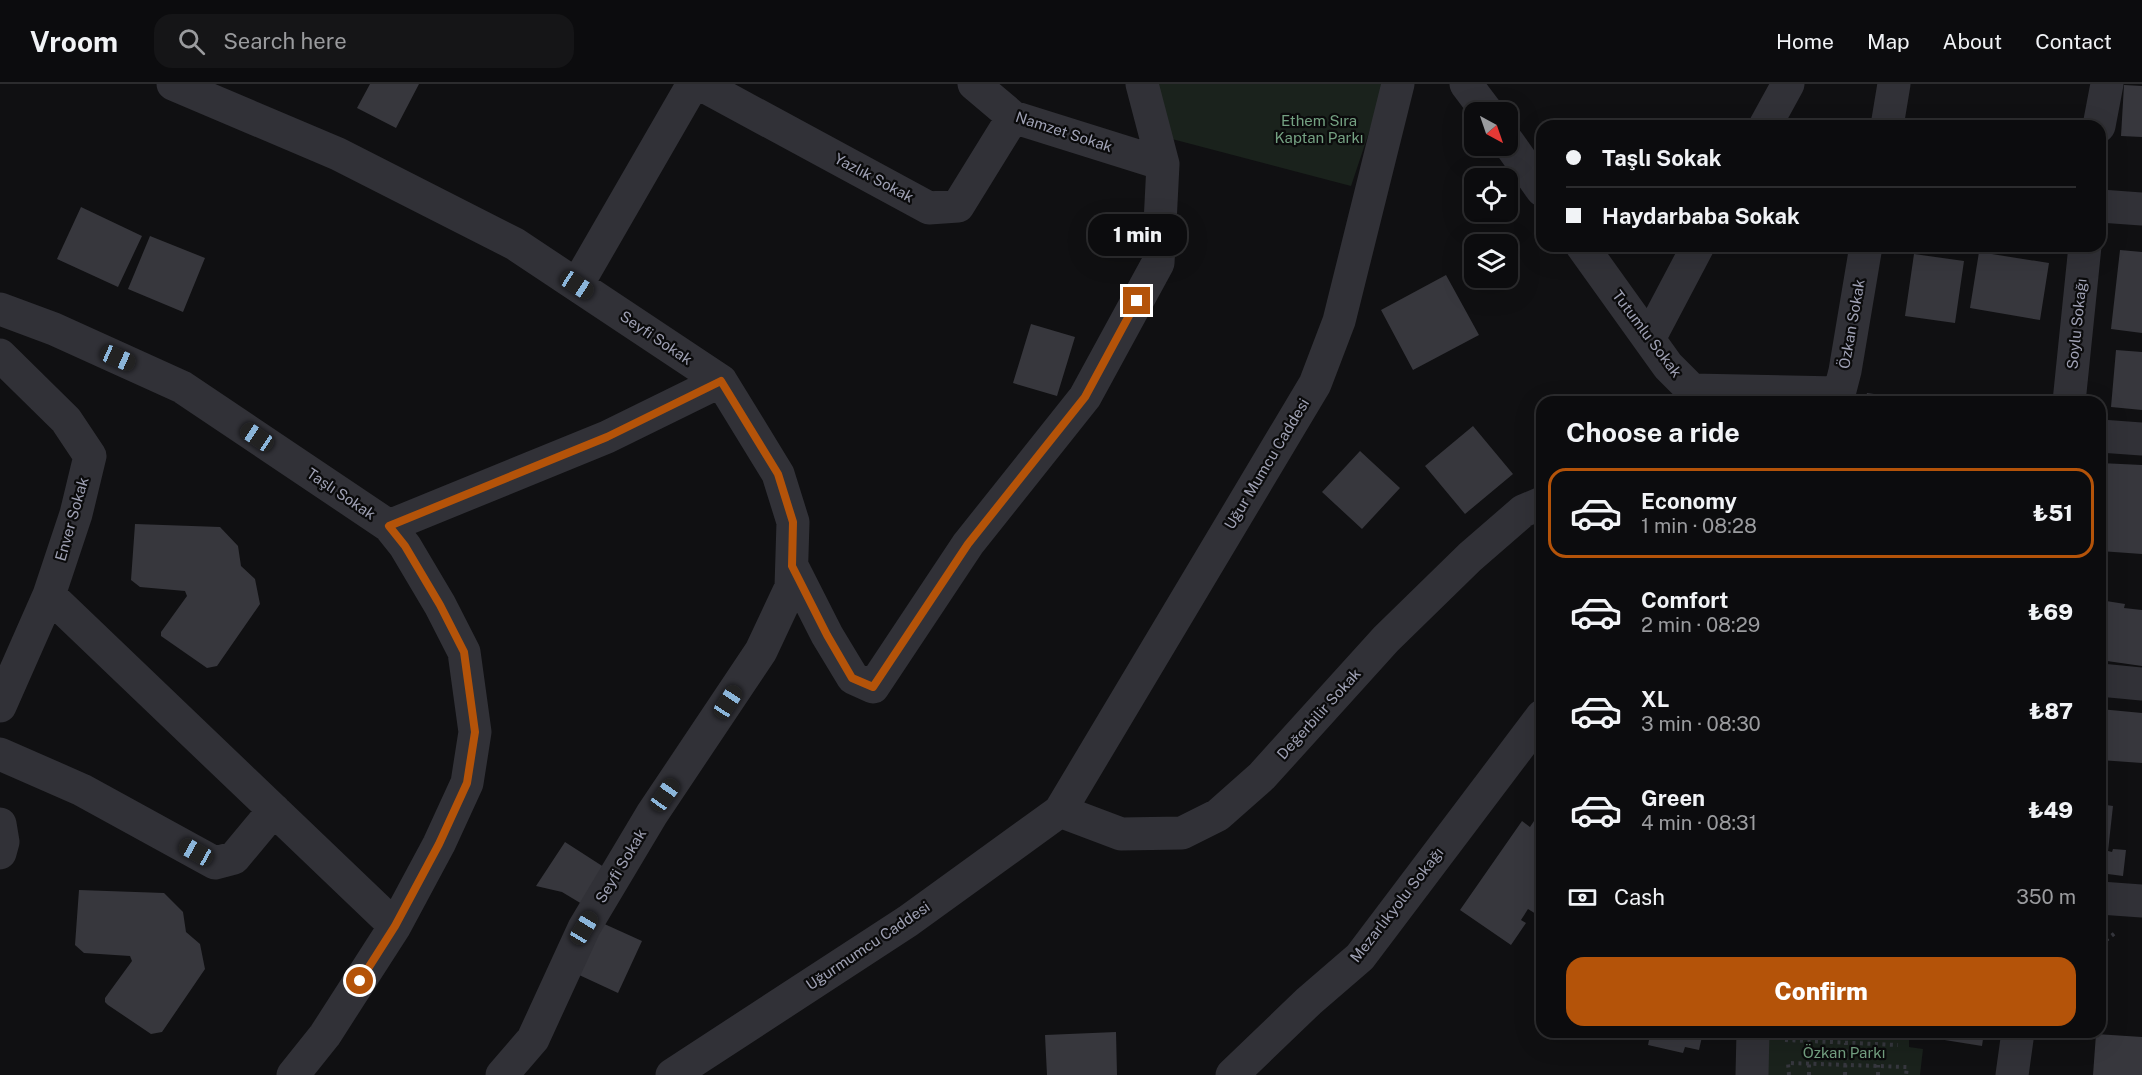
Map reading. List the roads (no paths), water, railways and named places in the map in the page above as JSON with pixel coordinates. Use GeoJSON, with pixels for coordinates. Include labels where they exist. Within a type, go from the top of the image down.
{"type":"FeatureCollection","features":[{"type":"Feature","properties":{"kind":"street","name":"Seyfi Sokak"},"geometry":{"type":"LineString","coordinates":[[173,84],[338,153],[515,244],[721,381],[778,474],[793,522],[791,587],[761,651],[652,814],[584,928],[533,1039],[502,1075]]}},
{"type":"Feature","properties":{"kind":"street"},"geometry":{"type":"LineString","coordinates":[[577,285],[693,84]]}},
{"type":"Feature","properties":{"kind":"street","name":"Yazlık Sokak"},"geometry":{"type":"LineString","coordinates":[[700,84],[929,208],[958,206],[1013,117]]}},
{"type":"Feature","properties":{"kind":"street","name":"Namzet Sokak"},"geometry":{"type":"LineString","coordinates":[[974,84],[1013,117],[1163,164]]}},
{"type":"Feature","properties":{"kind":"street"},"geometry":{"type":"LineString","coordinates":[[792,566],[852,678],[873,687],[968,544],[1085,397],[1158,263],[1163,164],[1142,84]]}},
{"type":"Feature","properties":{"kind":"street","name":"Uğur Mumcu Caddesi"},"geometry":{"type":"LineString","coordinates":[[1060,811],[1315,384],[1339,321],[1398,84]]}},
{"type":"Feature","properties":{"kind":"street"},"geometry":{"type":"LineString","coordinates":[[1466,84],[1480,102]]}},
{"type":"Feature","properties":{"kind":"street"},"geometry":{"type":"LineString","coordinates":[[1768,120],[1788,84]]}},
{"type":"Feature","properties":{"kind":"street"},"geometry":{"type":"LineString","coordinates":[[1888,120],[1894,84]]}},
{"type":"Feature","properties":{"kind":"street"},"geometry":{"type":"LineString","coordinates":[[2100,120],[2107,84]]}},
{"type":"Feature","properties":{"kind":"street"},"geometry":{"type":"LineString","coordinates":[[1518,156],[1536,182]]}},
{"type":"Feature","properties":{"kind":"street"},"geometry":{"type":"LineString","coordinates":[[2106,206],[2142,209]]}},
{"type":"Feature","properties":{"kind":"street","name":"Tutumlu Sokak"},"geometry":{"type":"LineString","coordinates":[[1586,252],[1668,366],[1692,390],[1801,396]]}},
{"type":"Feature","properties":{"kind":"street"},"geometry":{"type":"LineString","coordinates":[[1649,339],[1695,252]]}},
{"type":"Feature","properties":{"kind":"street","name":"Özkan Sokak"},"geometry":{"type":"LineString","coordinates":[[1838,396],[1845,371],[1865,252]]}},
{"type":"Feature","properties":{"kind":"street","name":"Soylu Sokağı"},"geometry":{"type":"LineString","coordinates":[[2071,396],[2084,252]]}},
{"type":"Feature","properties":{"kind":"street","name":"Taşlı Sokak"},"geometry":{"type":"LineString","coordinates":[[0,309],[54,328],[182,387],[389,526],[405,546],[440,605],[464,652],[475,732],[467,783],[439,844],[395,926],[325,1035],[293,1075]]}},
{"type":"Feature","properties":{"kind":"street","name":"Enver Sokak"},"geometry":{"type":"LineString","coordinates":[[0,356],[66,420],[90,456],[76,514],[49,595],[0,706]]}},
{"type":"Feature","properties":{"kind":"street"},"geometry":{"type":"LineString","coordinates":[[389,526],[607,437],[721,381]]}},
{"type":"Feature","properties":{"kind":"street"},"geometry":{"type":"LineString","coordinates":[[2106,436],[2142,439]]}},
{"type":"Feature","properties":{"kind":"street","name":"Değerbilir Sokak"},"geometry":{"type":"LineString","coordinates":[[1060,811],[1121,834],[1182,833],[1218,815],[1262,776],[1386,639],[1470,557],[1523,511],[1536,506]]}},
{"type":"Feature","properties":{"kind":"street"},"geometry":{"type":"LineString","coordinates":[[49,595],[395,926]]}},
{"type":"Feature","properties":{"kind":"street"},"geometry":{"type":"LineString","coordinates":[[2106,681],[2142,684]]}},
{"type":"Feature","properties":{"kind":"street","name":"Mezarlıkyolu Sokağı"},"geometry":{"type":"LineString","coordinates":[[1232,1075],[1309,1001],[1360,957],[1536,724]]}},
{"type":"Feature","properties":{"kind":"street"},"geometry":{"type":"LineString","coordinates":[[0,754],[82,790],[215,862],[234,858],[274,810]]}},
{"type":"Feature","properties":{"kind":"street","name":"Uğurmumcu Caddesi"},"geometry":{"type":"LineString","coordinates":[[672,1075],[909,921],[1060,811]]}},
{"type":"Feature","properties":{"kind":"street"},"geometry":{"type":"LineString","coordinates":[[0,824],[3,842],[0,853]]}},
{"type":"Feature","properties":{"kind":"street"},"geometry":{"type":"LineString","coordinates":[[2106,898],[2142,901]]}},
{"type":"Feature","properties":{"kind":"street"},"geometry":{"type":"LineString","coordinates":[[1752,1075],[1764,1038]]}},
{"type":"Feature","properties":{"kind":"street"},"geometry":{"type":"LineString","coordinates":[[2012,1075],[2017,1038]]}},
{"type":"Feature","properties":{"kind":"park label","name":"Ethem Sıra Kaptan Parkı"},"geometry":{"type":"Point","coordinates":[1319,130]}},
{"type":"Feature","properties":{"kind":"park label","name":"Özkan Parkı"},"geometry":{"type":"Point","coordinates":[1844,1053]}}]}
